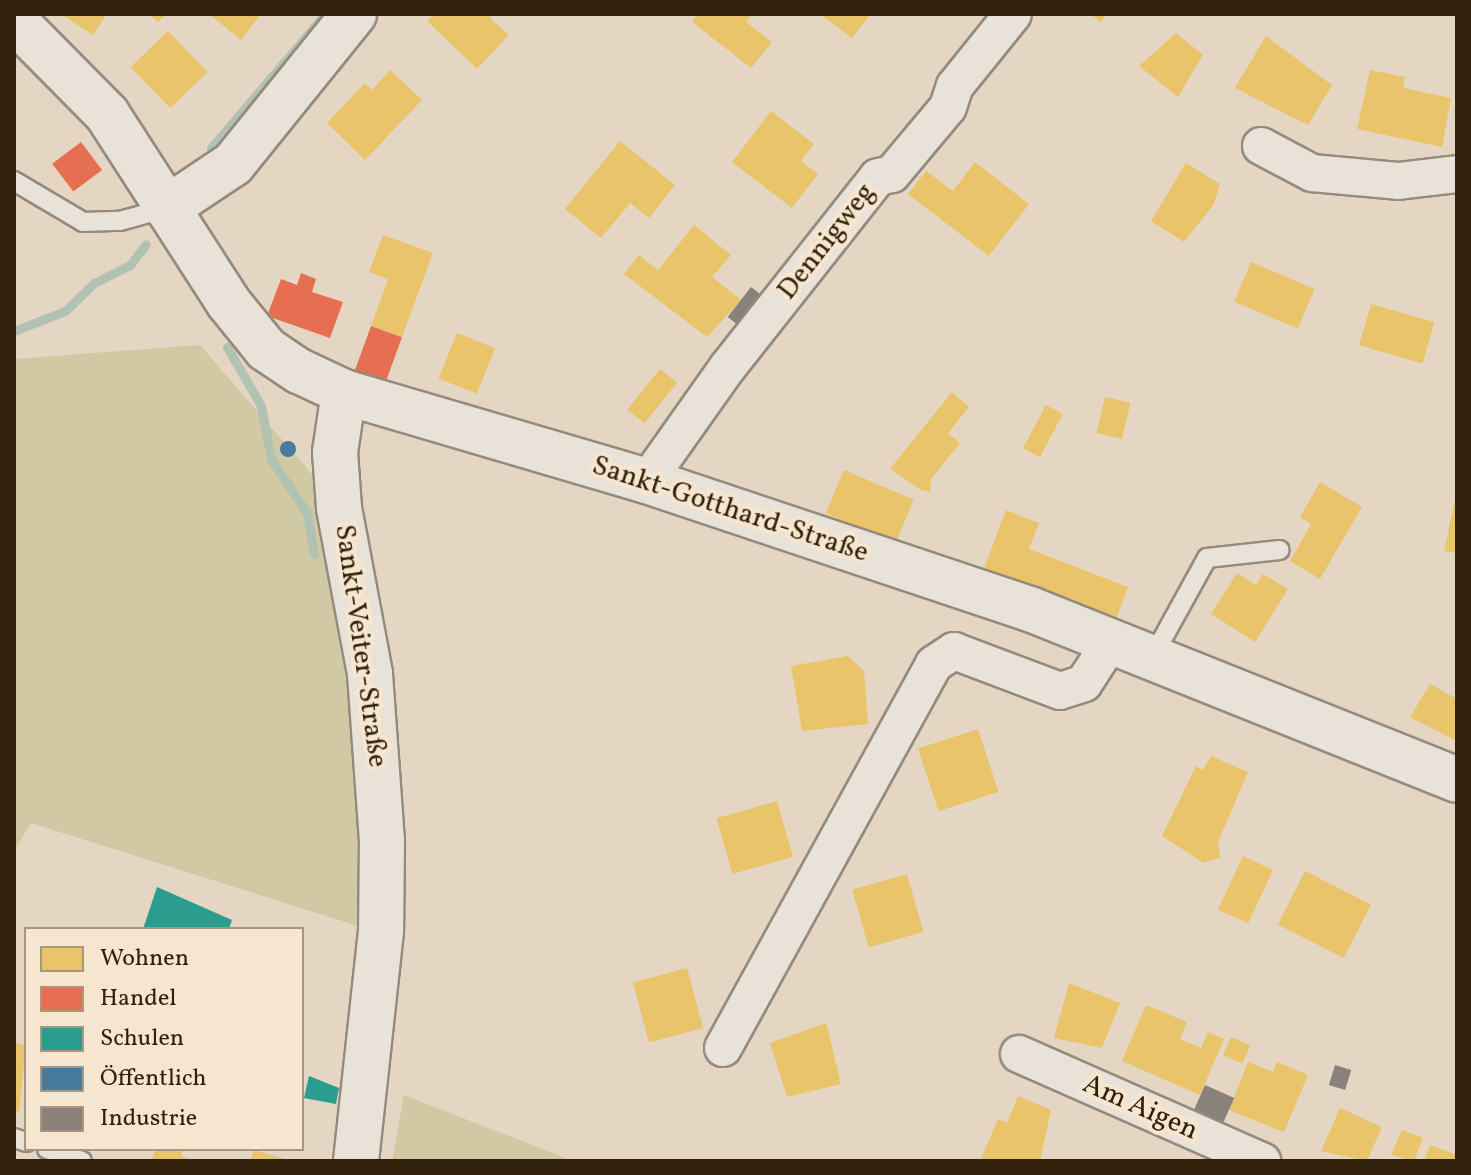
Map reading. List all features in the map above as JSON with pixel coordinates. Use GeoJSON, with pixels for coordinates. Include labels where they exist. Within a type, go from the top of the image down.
{"type":"FeatureCollection","features":[{"type":"Feature","properties":{"kind":"main road"},"geometry":{"type":"LineString","coordinates":[[167,208],[233,164],[354,14]]}},
{"type":"Feature","properties":{"kind":"main road"},"geometry":{"type":"LineString","coordinates":[[14,20],[107,114],[167,208],[266,349],[344,392]]}},
{"type":"Feature","properties":{"kind":"main road","name":"Sankt-Gotthard-Straße"},"geometry":{"type":"LineString","coordinates":[[344,392],[647,481],[1112,640],[1457,780]]}},
{"type":"Feature","properties":{"kind":"main road","name":"Sankt-Veiter-Straße"},"geometry":{"type":"LineString","coordinates":[[344,392],[335,452],[339,508],[370,674],[382,841],[381,931],[356,1161]]}},
{"type":"Feature","properties":{"kind":"street","name":"Dennigweg"},"geometry":{"type":"LineString","coordinates":[[647,481],[717,381],[878,177],[892,174],[948,107],[955,86],[1013,14]]}},
{"type":"Feature","properties":{"kind":"street"},"geometry":{"type":"LineString","coordinates":[[1261,146],[1312,173],[1398,181],[1457,174]]}},
{"type":"Feature","properties":{"kind":"street"},"geometry":{"type":"LineString","coordinates":[[723,1048],[934,664],[954,651],[1060,691],[1084,683],[1112,640]]}},
{"type":"Feature","properties":{"kind":"street","name":"Am Aigen"},"geometry":{"type":"LineString","coordinates":[[1019,1054],[1262,1161]]}},
{"type":"Feature","properties":{"kind":"lane"},"geometry":{"type":"LineString","coordinates":[[14,181],[83,222],[120,221],[167,208]]}},
{"type":"Feature","properties":{"kind":"lane"},"geometry":{"type":"LineString","coordinates":[[1153,656],[1207,558],[1280,550]]}},
{"type":"Feature","properties":{"kind":"lane"},"geometry":{"type":"LineString","coordinates":[[53,1151],[82,1161]]}},
{"type":"Feature","properties":{"kind":"shaded area"},"geometry":{"type":"Polygon","coordinates":[[[200,345],[316,479],[361,781],[358,926],[31,823],[14,851],[14,359],[200,345]]]}},
{"type":"Feature","properties":{"kind":"shaded area"},"geometry":{"type":"Polygon","coordinates":[[[404,1095],[573,1161],[392,1161],[404,1095]]]}},
{"type":"Feature","properties":{"kind":"building: Wohnen"},"geometry":{"type":"Polygon","coordinates":[[[61,14],[107,14],[93,35],[61,14]]]}},
{"type":"Feature","properties":{"kind":"building: Wohnen"},"geometry":{"type":"Polygon","coordinates":[[[149,14],[166,14],[158,22],[149,14]]]}},
{"type":"Feature","properties":{"kind":"building: Wohnen"},"geometry":{"type":"Polygon","coordinates":[[[209,14],[261,14],[241,40],[209,14]]]}},
{"type":"Feature","properties":{"kind":"building: Wohnen"},"geometry":{"type":"Polygon","coordinates":[[[434,14],[494,14],[490,18],[509,35],[477,69],[427,21],[434,14]]]}},
{"type":"Feature","properties":{"kind":"building: Wohnen"},"geometry":{"type":"Polygon","coordinates":[[[698,14],[752,14],[746,22],[772,42],[751,68],[692,22],[698,14]]]}},
{"type":"Feature","properties":{"kind":"building: Wohnen"},"geometry":{"type":"Polygon","coordinates":[[[820,14],[871,14],[852,38],[820,14]]]}},
{"type":"Feature","properties":{"kind":"building: Wohnen"},"geometry":{"type":"Polygon","coordinates":[[[1090,14],[1107,14],[1101,22],[1090,14]]]}},
{"type":"Feature","properties":{"kind":"building: Wohnen"},"geometry":{"type":"Polygon","coordinates":[[[168,31],[208,72],[170,108],[131,67],[168,31]]]}},
{"type":"Feature","properties":{"kind":"building: Wohnen"},"geometry":{"type":"Polygon","coordinates":[[[1176,33],[1203,55],[1178,97],[1139,66],[1176,33]]]}},
{"type":"Feature","properties":{"kind":"building: Wohnen"},"geometry":{"type":"Polygon","coordinates":[[[1266,36],[1332,85],[1308,125],[1235,88],[1266,36]]]}},
{"type":"Feature","properties":{"kind":"building: Wohnen"},"geometry":{"type":"Polygon","coordinates":[[[390,70],[422,100],[365,160],[327,123],[365,83],[372,90],[390,70]]]}},
{"type":"Feature","properties":{"kind":"building: Wohnen"},"geometry":{"type":"Polygon","coordinates":[[[1370,70],[1405,77],[1403,88],[1451,98],[1442,147],[1357,129],[1370,70]]]}},
{"type":"Feature","properties":{"kind":"building: Wohnen"},"geometry":{"type":"Polygon","coordinates":[[[771,111],[814,144],[801,161],[818,174],[792,208],[732,162],[771,111]]]}},
{"type":"Feature","properties":{"kind":"building: Wohnen"},"geometry":{"type":"Polygon","coordinates":[[[620,141],[675,185],[649,218],[630,203],[601,238],[565,209],[620,141]]]}},
{"type":"Feature","properties":{"kind":"building: Wohnen"},"geometry":{"type":"Polygon","coordinates":[[[975,162],[1029,204],[989,256],[908,194],[926,171],[953,191],[975,162]]]}},
{"type":"Feature","properties":{"kind":"building: Wohnen"},"geometry":{"type":"Polygon","coordinates":[[[1186,163],[1220,184],[1214,204],[1184,242],[1151,221],[1186,163]]]}},
{"type":"Feature","properties":{"kind":"building: Wohnen"},"geometry":{"type":"Polygon","coordinates":[[[694,225],[731,255],[712,277],[741,300],[707,337],[624,274],[639,255],[658,270],[694,225]]]}},
{"type":"Feature","properties":{"kind":"building: Wohnen"},"geometry":{"type":"Polygon","coordinates":[[[383,235],[433,253],[402,337],[371,326],[388,279],[369,272],[383,235]]]}},
{"type":"Feature","properties":{"kind":"building: Wohnen"},"geometry":{"type":"Polygon","coordinates":[[[1251,262],[1315,289],[1298,329],[1234,302],[1251,262]]]}},
{"type":"Feature","properties":{"kind":"building: Wohnen"},"geometry":{"type":"Polygon","coordinates":[[[1371,304],[1434,322],[1423,364],[1359,345],[1371,304]]]}},
{"type":"Feature","properties":{"kind":"building: Wohnen"},"geometry":{"type":"Polygon","coordinates":[[[457,333],[495,348],[477,394],[439,378],[457,333]]]}},
{"type":"Feature","properties":{"kind":"building: Wohnen"},"geometry":{"type":"Polygon","coordinates":[[[660,369],[677,383],[644,423],[627,409],[660,369]]]}},
{"type":"Feature","properties":{"kind":"building: Wohnen"},"geometry":{"type":"Polygon","coordinates":[[[952,392],[969,407],[948,433],[960,443],[931,479],[930,492],[921,490],[890,469],[952,392]]]}},
{"type":"Feature","properties":{"kind":"building: Wohnen"},"geometry":{"type":"Polygon","coordinates":[[[1105,397],[1130,403],[1122,439],[1097,433],[1105,397]]]}},
{"type":"Feature","properties":{"kind":"building: Wohnen"},"geometry":{"type":"Polygon","coordinates":[[[1046,405],[1063,414],[1040,457],[1023,448],[1046,405]]]}},
{"type":"Feature","properties":{"kind":"building: Wohnen"},"geometry":{"type":"Polygon","coordinates":[[[844,470],[914,500],[896,543],[826,513],[844,470]]]}},
{"type":"Feature","properties":{"kind":"building: Wohnen"},"geometry":{"type":"Polygon","coordinates":[[[1320,482],[1362,507],[1320,579],[1290,561],[1311,524],[1300,517],[1320,482]]]}},
{"type":"Feature","properties":{"kind":"building: Wohnen"},"geometry":{"type":"Polygon","coordinates":[[[1457,496],[1457,553],[1444,551],[1457,496]]]}},
{"type":"Feature","properties":{"kind":"building: Wohnen"},"geometry":{"type":"Polygon","coordinates":[[[1006,510],[1039,523],[1029,549],[1128,587],[1116,619],[984,569],[1006,510]]]}},
{"type":"Feature","properties":{"kind":"building: Wohnen"},"geometry":{"type":"Polygon","coordinates":[[[1237,573],[1256,585],[1263,574],[1288,589],[1255,642],[1211,614],[1237,573]]]}},
{"type":"Feature","properties":{"kind":"building: Wohnen"},"geometry":{"type":"Polygon","coordinates":[[[848,656],[864,671],[868,724],[802,731],[791,666],[848,656]]]}},
{"type":"Feature","properties":{"kind":"building: Wohnen"},"geometry":{"type":"Polygon","coordinates":[[[1430,684],[1457,699],[1457,741],[1410,717],[1430,684]]]}},
{"type":"Feature","properties":{"kind":"building: Wohnen"},"geometry":{"type":"Polygon","coordinates":[[[978,729],[998,792],[938,811],[918,748],[978,729]]]}},
{"type":"Feature","properties":{"kind":"building: Wohnen"},"geometry":{"type":"Polygon","coordinates":[[[1211,756],[1248,772],[1218,842],[1220,857],[1204,863],[1162,836],[1196,766],[1203,770],[1211,756]]]}},
{"type":"Feature","properties":{"kind":"building: Wohnen"},"geometry":{"type":"Polygon","coordinates":[[[777,801],[793,857],[732,874],[716,818],[777,801]]]}},
{"type":"Feature","properties":{"kind":"building: Wohnen"},"geometry":{"type":"Polygon","coordinates":[[[1243,856],[1273,870],[1248,923],[1218,909],[1243,856]]]}},
{"type":"Feature","properties":{"kind":"building: Wohnen"},"geometry":{"type":"Polygon","coordinates":[[[1305,871],[1371,905],[1344,958],[1278,924],[1305,871]]]}},
{"type":"Feature","properties":{"kind":"building: Wohnen"},"geometry":{"type":"Polygon","coordinates":[[[907,874],[924,932],[869,947],[852,890],[907,874]]]}},
{"type":"Feature","properties":{"kind":"building: Wohnen"},"geometry":{"type":"Polygon","coordinates":[[[687,968],[703,1028],[649,1042],[633,982],[687,968]]]}},
{"type":"Feature","properties":{"kind":"building: Wohnen"},"geometry":{"type":"Polygon","coordinates":[[[1069,983],[1120,1003],[1102,1048],[1054,1038],[1069,983]]]}},
{"type":"Feature","properties":{"kind":"building: Wohnen"},"geometry":{"type":"Polygon","coordinates":[[[1146,1005],[1187,1022],[1180,1039],[1201,1048],[1208,1032],[1224,1039],[1200,1095],[1122,1061],[1146,1005]]]}},
{"type":"Feature","properties":{"kind":"building: Wohnen"},"geometry":{"type":"Polygon","coordinates":[[[826,1023],[841,1084],[787,1097],[770,1043],[826,1023]]]}},
{"type":"Feature","properties":{"kind":"building: Wohnen"},"geometry":{"type":"Polygon","coordinates":[[[1231,1037],[1250,1045],[1243,1064],[1223,1055],[1231,1037]]]}},
{"type":"Feature","properties":{"kind":"building: Wohnen"},"geometry":{"type":"Polygon","coordinates":[[[14,1042],[24,1045],[24,1065],[19,1112],[14,1110],[14,1042]]]}},
{"type":"Feature","properties":{"kind":"building: Wohnen"},"geometry":{"type":"Polygon","coordinates":[[[1248,1062],[1273,1072],[1277,1062],[1308,1075],[1284,1132],[1229,1110],[1248,1062]]]}},
{"type":"Feature","properties":{"kind":"building: Wohnen"},"geometry":{"type":"Polygon","coordinates":[[[1018,1096],[1051,1110],[1040,1161],[980,1161],[998,1119],[1007,1123],[1018,1096]]]}},
{"type":"Feature","properties":{"kind":"building: Wohnen"},"geometry":{"type":"Polygon","coordinates":[[[1340,1108],[1382,1127],[1367,1161],[1321,1151],[1340,1108]]]}},
{"type":"Feature","properties":{"kind":"building: Wohnen"},"geometry":{"type":"Polygon","coordinates":[[[1402,1130],[1423,1138],[1414,1161],[1391,1155],[1402,1130]]]}},
{"type":"Feature","properties":{"kind":"building: Wohnen"},"geometry":{"type":"Polygon","coordinates":[[[1430,1145],[1457,1155],[1457,1161],[1424,1161],[1430,1145]]]}},
{"type":"Feature","properties":{"kind":"building: Wohnen"},"geometry":{"type":"Polygon","coordinates":[[[155,1151],[182,1151],[181,1156],[195,1161],[151,1161],[155,1151]]]}},
{"type":"Feature","properties":{"kind":"building: Wohnen"},"geometry":{"type":"Polygon","coordinates":[[[254,1151],[288,1160],[288,1161],[250,1161],[254,1151]]]}},
{"type":"Feature","properties":{"kind":"building: Handel"},"geometry":{"type":"Polygon","coordinates":[[[81,142],[102,170],[73,192],[52,164],[81,142]]]}},
{"type":"Feature","properties":{"kind":"building: Handel"},"geometry":{"type":"Polygon","coordinates":[[[301,273],[316,279],[312,292],[343,302],[330,338],[267,316],[281,279],[297,285],[301,273]]]}},
{"type":"Feature","properties":{"kind":"building: Handel"},"geometry":{"type":"Polygon","coordinates":[[[371,326],[402,337],[385,383],[354,372],[371,326]]]}},
{"type":"Feature","properties":{"kind":"building: Schulen"},"geometry":{"type":"Polygon","coordinates":[[[157,887],[232,920],[230,927],[144,927],[157,887]]]}},
{"type":"Feature","properties":{"kind":"building: Schulen"},"geometry":{"type":"Polygon","coordinates":[[[309,1076],[339,1088],[336,1104],[304,1098],[309,1076]]]}},
{"type":"Feature","properties":{"kind":"building: Öffentlich"},"geometry":{"type":"Polygon","coordinates":[[[285,441],[291,441],[296,449],[294,455],[285,457],[280,452],[280,446],[285,441]]]}},
{"type":"Feature","properties":{"kind":"building: Industrie"},"geometry":{"type":"Polygon","coordinates":[[[751,287],[764,297],[740,327],[728,317],[751,287]]]}},
{"type":"Feature","properties":{"kind":"building: Industrie"},"geometry":{"type":"Polygon","coordinates":[[[1335,1065],[1351,1070],[1345,1090],[1329,1085],[1335,1065]]]}},
{"type":"Feature","properties":{"kind":"building: Industrie"},"geometry":{"type":"Polygon","coordinates":[[[1205,1085],[1234,1098],[1221,1127],[1192,1114],[1205,1085]]]}},
{"type":"Feature","properties":{"kind":"waterway"},"geometry":{"type":"LineString","coordinates":[[211,148],[325,14]]}},
{"type":"Feature","properties":{"kind":"waterway"},"geometry":{"type":"LineString","coordinates":[[14,331],[65,311],[94,283],[130,265],[146,244]]}},
{"type":"Feature","properties":{"kind":"waterway"},"geometry":{"type":"LineString","coordinates":[[227,347],[261,406],[271,459],[307,513],[314,554]]}}]}
